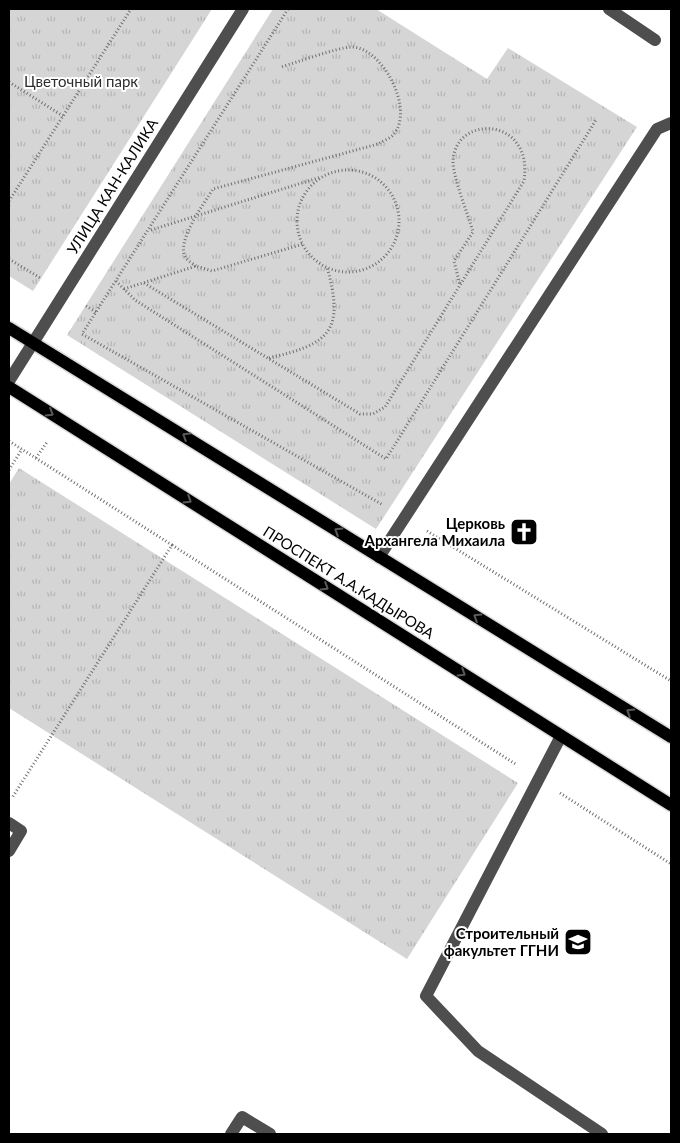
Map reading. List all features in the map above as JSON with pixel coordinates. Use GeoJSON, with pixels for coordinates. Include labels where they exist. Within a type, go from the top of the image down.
{"type":"FeatureCollection","features":[{"type":"Feature","properties":{"kind":"main road"},"geometry":{"type":"LineString","coordinates":[[9,328],[671,737]]}},
{"type":"Feature","properties":{"kind":"main road","name":"ПРОСПЕКТ А.А.КАДЫРОВА"},"geometry":{"type":"LineString","coordinates":[[9,388],[671,805]]}},
{"type":"Feature","properties":{"kind":"street","name":"УЛИЦА КАН-КАЛИКА"},"geometry":{"type":"LineString","coordinates":[[9,382],[243,9]]}},
{"type":"Feature","properties":{"kind":"street"},"geometry":{"type":"LineString","coordinates":[[609,9],[655,40]]}},
{"type":"Feature","properties":{"kind":"street"},"geometry":{"type":"LineString","coordinates":[[379,557],[657,129],[671,123]]}},
{"type":"Feature","properties":{"kind":"street"},"geometry":{"type":"LineString","coordinates":[[561,736],[426,996],[478,1052],[602,1134]]}},
{"type":"Feature","properties":{"kind":"street"},"geometry":{"type":"LineString","coordinates":[[9,823],[21,831],[9,852]]}},
{"type":"Feature","properties":{"kind":"street"},"geometry":{"type":"LineString","coordinates":[[231,1134],[242,1117],[270,1134]]}},
{"type":"Feature","properties":{"kind":"path"},"geometry":{"type":"LineString","coordinates":[[9,201],[131,9]]}},
{"type":"Feature","properties":{"kind":"path"},"geometry":{"type":"LineString","coordinates":[[288,9],[150,230],[82,334],[404,517],[671,681]]}},
{"type":"Feature","properties":{"kind":"path"},"geometry":{"type":"LineString","coordinates":[[281,67],[352,47],[368,54],[392,79],[400,95],[400,124],[394,135],[378,144],[213,189],[185,237],[183,248],[186,258],[196,266],[212,271],[303,244]]}},
{"type":"Feature","properties":{"kind":"path"},"geometry":{"type":"LineString","coordinates":[[9,82],[63,116]]}},
{"type":"Feature","properties":{"kind":"path"},"geometry":{"type":"LineString","coordinates":[[116,281],[135,300],[386,459],[596,120]]}},
{"type":"Feature","properties":{"kind":"path"},"geometry":{"type":"LineString","coordinates":[[144,283],[360,414],[373,414],[384,407],[460,285],[524,181],[527,165],[520,148],[511,135],[498,129],[482,128],[466,136],[455,148],[453,163],[473,232],[454,261],[460,285]]}},
{"type":"Feature","properties":{"kind":"path"},"geometry":{"type":"LineString","coordinates":[[150,230],[340,170],[358,170],[374,177],[388,188],[396,203],[400,220],[397,238],[390,252],[378,263],[364,270],[349,272],[319,264],[307,252],[299,237],[297,220],[300,202],[310,187],[324,176]]}},
{"type":"Feature","properties":{"kind":"path"},"geometry":{"type":"LineString","coordinates":[[124,289],[196,266]]}},
{"type":"Feature","properties":{"kind":"path"},"geometry":{"type":"LineString","coordinates":[[268,358],[302,350],[322,339],[333,323],[335,310],[333,290],[326,267]]}},
{"type":"Feature","properties":{"kind":"path"},"geometry":{"type":"LineString","coordinates":[[9,440],[671,864]]}},
{"type":"Feature","properties":{"kind":"path"},"geometry":{"type":"LineString","coordinates":[[9,470],[22,449]]}},
{"type":"Feature","properties":{"kind":"path"},"geometry":{"type":"LineString","coordinates":[[9,803],[172,544]]}},
{"type":"Feature","properties":{"kind":"green space","name":"Цветочный парк"},"geometry":{"type":"Polygon","coordinates":[[[9,9],[212,9],[33,291],[9,276],[9,9]]]}},
{"type":"Feature","properties":{"kind":"green space"},"geometry":{"type":"Polygon","coordinates":[[[273,9],[376,9],[487,79],[508,48],[637,127],[376,529],[67,335],[273,9]]]}},
{"type":"Feature","properties":{"kind":"green space"},"geometry":{"type":"Polygon","coordinates":[[[19,468],[518,783],[407,959],[9,708],[9,484],[19,468]]]}},
{"type":"Feature","properties":{"kind":"place","name":"Церковь Архангела Михаила"},"geometry":{"type":"Point","coordinates":[524,532]}},
{"type":"Feature","properties":{"kind":"place","name":"Строительный факультет ГГНИ"},"geometry":{"type":"Point","coordinates":[578,942]}}]}
